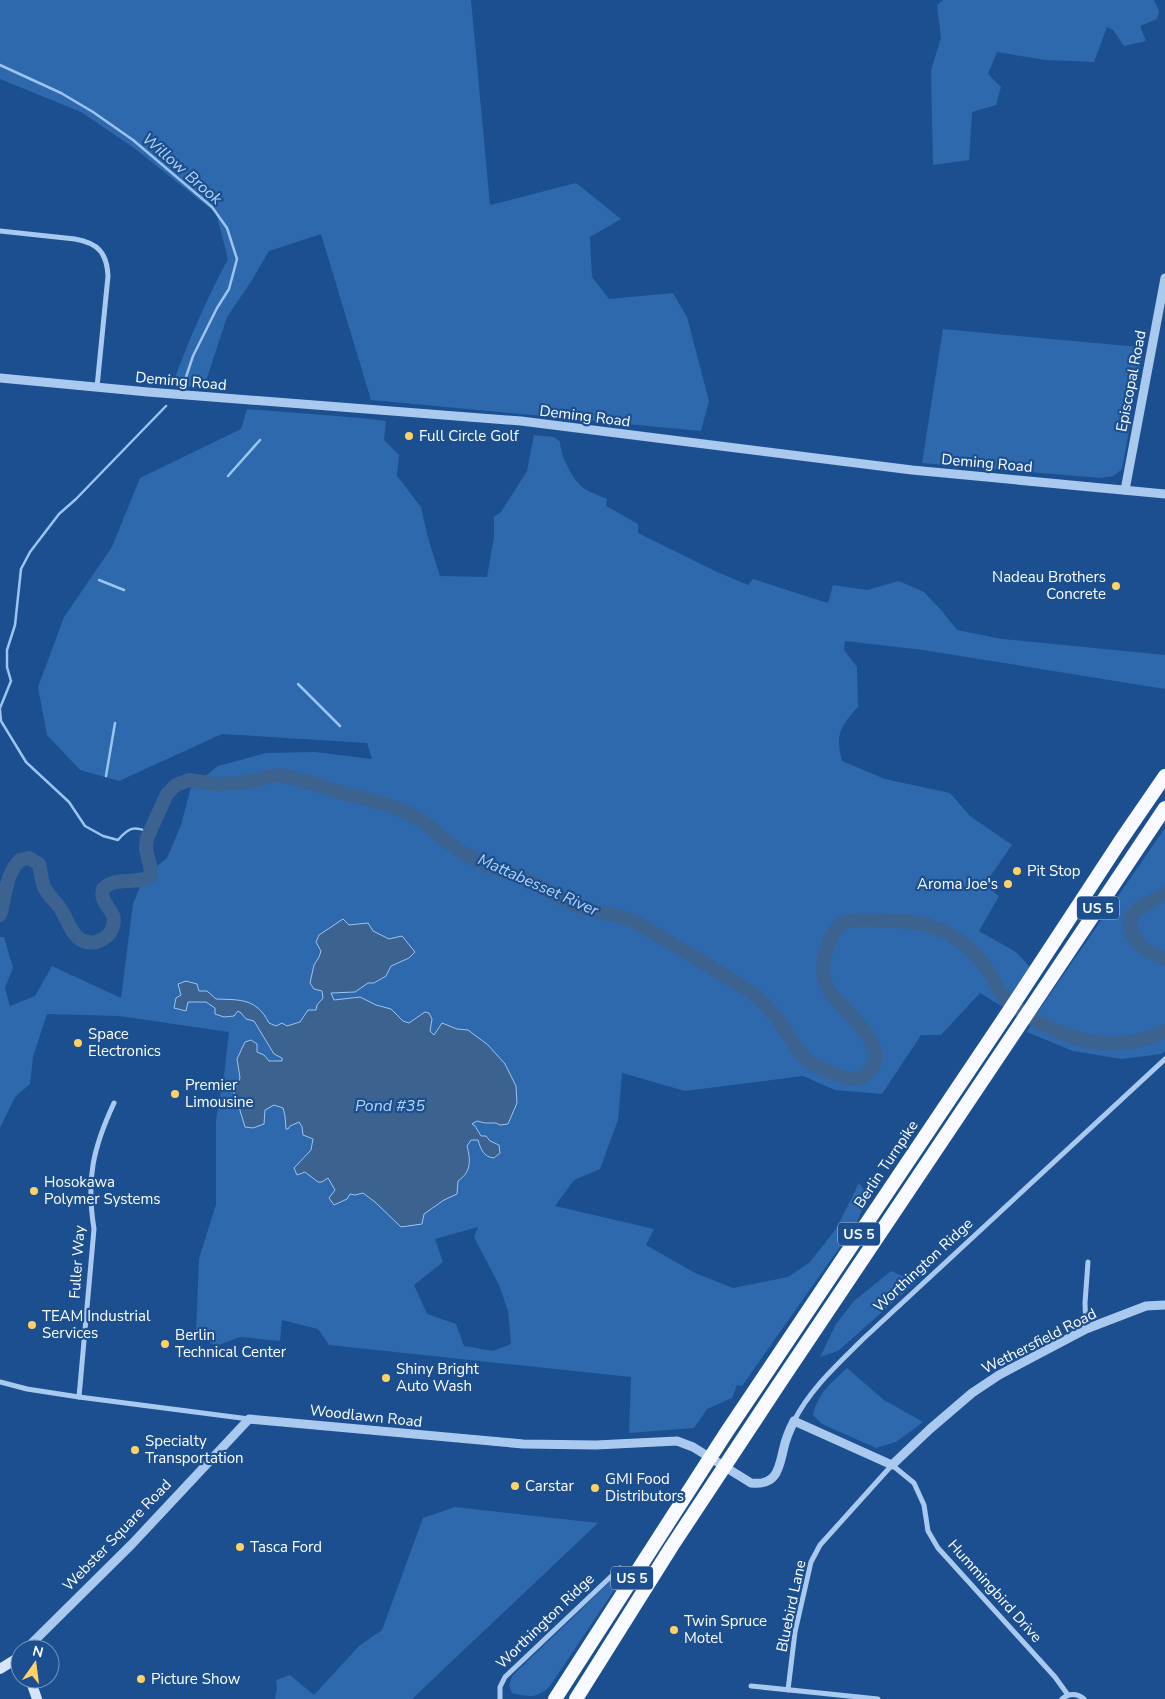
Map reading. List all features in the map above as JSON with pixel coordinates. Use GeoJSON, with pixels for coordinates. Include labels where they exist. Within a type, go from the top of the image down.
{"type":"FeatureCollection","features":[{"type":"Feature","properties":{"kind":"highway","name":"Berlin Turnpike"},"geometry":{"type":"LineString","coordinates":[[555,1699],[709,1457],[1165,776]]}},
{"type":"Feature","properties":{"kind":"highway","name":"US 5"},"geometry":{"type":"LineString","coordinates":[[576,1699],[725,1467],[1165,808]]}},
{"type":"Feature","properties":{"kind":"street"},"geometry":{"type":"LineString","coordinates":[[0,231],[76,238],[101,251],[106,259],[108,276],[97,387]]}},
{"type":"Feature","properties":{"kind":"street","name":"Episcopal Road"},"geometry":{"type":"LineString","coordinates":[[1125,490],[1165,278]]}},
{"type":"Feature","properties":{"kind":"street","name":"Deming Road"},"geometry":{"type":"LineString","coordinates":[[0,378],[521,421],[907,469],[1165,494]]}},
{"type":"Feature","properties":{"kind":"street","name":"Worthington Ridge"},"geometry":{"type":"LineString","coordinates":[[725,1467],[751,1483],[767,1482],[778,1470],[786,1440],[794,1421],[814,1388],[868,1335],[1165,1059]]}},
{"type":"Feature","properties":{"kind":"street","name":"Fuller Way"},"geometry":{"type":"LineString","coordinates":[[79,1397],[94,1229],[90,1203],[91,1172],[100,1133],[114,1103]]}},
{"type":"Feature","properties":{"kind":"street"},"geometry":{"type":"LineString","coordinates":[[1086,1330],[1085,1303],[1088,1262]]}},
{"type":"Feature","properties":{"kind":"street","name":"Wethersfield Road"},"geometry":{"type":"LineString","coordinates":[[892,1465],[930,1429],[972,1394],[999,1375],[1086,1330],[1146,1306],[1165,1305]]}},
{"type":"Feature","properties":{"kind":"street","name":"Woodlawn Road"},"geometry":{"type":"LineString","coordinates":[[0,1382],[26,1389],[79,1397],[249,1419],[523,1444],[596,1445],[677,1442],[692,1447],[725,1467]]}},
{"type":"Feature","properties":{"kind":"street","name":"Webster Square Road"},"geometry":{"type":"LineString","coordinates":[[36,1639],[132,1544],[249,1419]]}},
{"type":"Feature","properties":{"kind":"street","name":"Hummingbird Drive"},"geometry":{"type":"LineString","coordinates":[[794,1421],[892,1465],[914,1483],[924,1505],[928,1531],[938,1548],[1055,1677],[1068,1695]]}},
{"type":"Feature","properties":{"kind":"street","name":"Bluebird Lane"},"geometry":{"type":"LineString","coordinates":[[788,1690],[795,1632],[811,1562],[820,1545],[892,1465]]}},
{"type":"Feature","properties":{"kind":"street","name":"Worthington Ridge"},"geometry":{"type":"LineString","coordinates":[[500,1699],[500,1687],[505,1677],[620,1568]]}},
{"type":"Feature","properties":{"kind":"street"},"geometry":{"type":"LineString","coordinates":[[751,1686],[878,1699]]}},
{"type":"Feature","properties":{"kind":"street"},"geometry":{"type":"LineString","coordinates":[[1062,1699],[1068,1695],[1076,1694],[1084,1699]]}},
{"type":"Feature","properties":{"kind":"shaded area"},"geometry":{"type":"Polygon","coordinates":[[[0,0],[471,0],[490,205],[576,183],[621,219],[590,237],[592,277],[609,299],[673,293],[687,317],[709,401],[701,431],[371,400],[321,234],[269,251],[227,317],[204,387],[172,386],[198,321],[228,259],[216,213],[134,148],[81,112],[0,79],[0,0]]]}},
{"type":"Feature","properties":{"kind":"shaded area"},"geometry":{"type":"Polygon","coordinates":[[[943,0],[1154,0],[1159,11],[1157,19],[1140,26],[1146,41],[1124,46],[1113,30],[1107,27],[1094,62],[1045,60],[997,52],[988,74],[1001,87],[996,105],[972,112],[969,160],[933,165],[931,70],[941,38],[937,5],[943,0]]]}},
{"type":"Feature","properties":{"kind":"shaded area"},"geometry":{"type":"Polygon","coordinates":[[[943,329],[1139,347],[1142,357],[1122,469],[1114,476],[1101,478],[922,463],[943,329]]]}},
{"type":"Feature","properties":{"kind":"shaded area"},"geometry":{"type":"Polygon","coordinates":[[[247,409],[386,421],[384,440],[399,455],[397,476],[421,507],[440,576],[487,577],[494,537],[494,517],[501,512],[527,471],[534,435],[554,437],[560,442],[564,459],[577,482],[586,490],[607,499],[606,506],[638,524],[638,533],[748,585],[753,579],[828,603],[833,585],[867,590],[899,581],[924,592],[957,630],[1002,639],[1165,655],[1165,689],[923,650],[845,641],[844,650],[857,667],[858,707],[843,726],[839,737],[842,761],[885,779],[950,793],[970,816],[1012,845],[987,881],[991,890],[999,896],[979,931],[1016,952],[1031,968],[1003,1007],[980,993],[941,1035],[921,1035],[882,1094],[835,1090],[803,1076],[685,1091],[622,1073],[618,1120],[600,1169],[574,1180],[555,1206],[654,1229],[646,1245],[695,1273],[733,1288],[788,1277],[809,1263],[836,1229],[859,1183],[868,1196],[856,1224],[742,1386],[737,1385],[732,1398],[707,1409],[694,1428],[629,1433],[631,1377],[329,1345],[318,1329],[282,1320],[280,1341],[240,1337],[216,1346],[196,1334],[199,1259],[216,1204],[216,1120],[229,1032],[119,1016],[47,1014],[33,1057],[30,1084],[15,1097],[0,1128],[0,937],[4,937],[13,968],[5,988],[10,1006],[35,996],[52,966],[121,998],[133,904],[144,877],[167,858],[181,825],[191,787],[218,766],[266,753],[315,752],[372,759],[367,743],[222,734],[119,781],[80,770],[47,735],[38,687],[64,617],[112,547],[140,478],[241,429],[247,409]],[[478,1227],[435,1239],[443,1262],[414,1285],[427,1314],[456,1324],[464,1346],[493,1351],[511,1344],[508,1311],[499,1285],[474,1237],[478,1227]]]}},
{"type":"Feature","properties":{"kind":"shaded area"},"geometry":{"type":"Polygon","coordinates":[[[1165,828],[1165,1051],[1161,1054],[1122,1059],[1073,1051],[1027,1032],[1037,1013],[1165,828]]]}},
{"type":"Feature","properties":{"kind":"shaded area"},"geometry":{"type":"Polygon","coordinates":[[[891,1271],[916,1282],[838,1351],[820,1357],[836,1324],[854,1301],[891,1271]]]}},
{"type":"Feature","properties":{"kind":"shaded area"},"geometry":{"type":"Polygon","coordinates":[[[847,1368],[884,1400],[923,1422],[896,1442],[876,1448],[822,1424],[813,1415],[818,1400],[826,1388],[847,1368]]]}},
{"type":"Feature","properties":{"kind":"shaded area"},"geometry":{"type":"Polygon","coordinates":[[[455,1507],[598,1523],[412,1699],[275,1699],[276,1680],[290,1675],[314,1695],[359,1646],[382,1630],[423,1518],[455,1507]]]}},
{"type":"Feature","properties":{"kind":"shaded area"},"geometry":{"type":"Polygon","coordinates":[[[620,1572],[625,1574],[550,1686],[541,1693],[532,1696],[512,1693],[509,1686],[512,1676],[620,1572]]]}},
{"type":"Feature","properties":{"kind":"water","name":"Pond #35"},"geometry":{"type":"Polygon","coordinates":[[[343,919],[349,925],[368,923],[373,931],[389,939],[402,936],[415,952],[409,958],[391,966],[386,976],[374,983],[368,983],[355,992],[331,993],[334,1000],[360,997],[376,1005],[391,1009],[403,1021],[409,1023],[425,1012],[429,1013],[432,1019],[430,1031],[434,1035],[442,1023],[457,1029],[468,1030],[488,1045],[505,1064],[516,1086],[517,1103],[508,1124],[500,1125],[477,1121],[472,1124],[481,1136],[486,1136],[490,1141],[499,1145],[500,1153],[494,1158],[485,1155],[478,1140],[471,1140],[467,1146],[469,1157],[468,1170],[458,1181],[457,1194],[444,1200],[424,1214],[422,1224],[401,1227],[363,1193],[350,1194],[347,1199],[334,1205],[329,1198],[335,1190],[328,1178],[318,1182],[305,1172],[297,1175],[294,1168],[311,1150],[313,1139],[303,1135],[299,1122],[286,1129],[283,1108],[274,1105],[265,1110],[264,1124],[253,1128],[245,1127],[239,1107],[234,1102],[234,1092],[240,1078],[237,1059],[245,1042],[251,1040],[257,1044],[257,1052],[264,1055],[269,1061],[282,1061],[282,1058],[274,1054],[254,1021],[246,1019],[238,1011],[234,1016],[224,1017],[215,1014],[215,1008],[206,1002],[188,1002],[186,1011],[174,1008],[176,998],[181,995],[178,984],[186,981],[197,984],[199,991],[207,991],[216,999],[240,1000],[253,1005],[259,1009],[269,1023],[276,1026],[282,1023],[287,1026],[300,1022],[308,1010],[316,1010],[317,1005],[323,998],[322,991],[314,989],[310,983],[314,965],[321,951],[316,942],[319,935],[343,919]]]}},
{"type":"Feature","properties":{"kind":"waterway","name":"Willow Brook"},"geometry":{"type":"LineString","coordinates":[[0,65],[61,93],[93,112],[133,140],[212,207],[227,228],[237,259],[229,289],[217,308],[193,356],[185,380]]}},
{"type":"Feature","properties":{"kind":"waterway","name":"Willow Brook"},"geometry":{"type":"LineString","coordinates":[[0,708],[11,681],[7,667],[7,650],[15,625],[21,569],[30,552],[59,514],[76,499],[166,406]]}},
{"type":"Feature","properties":{"kind":"waterway"},"geometry":{"type":"LineString","coordinates":[[228,476],[260,440]]}},
{"type":"Feature","properties":{"kind":"waterway"},"geometry":{"type":"LineString","coordinates":[[99,580],[124,590]]}},
{"type":"Feature","properties":{"kind":"waterway"},"geometry":{"type":"LineString","coordinates":[[298,684],[340,726]]}},
{"type":"Feature","properties":{"kind":"waterway","name":"Willow Brook"},"geometry":{"type":"LineString","coordinates":[[0,710],[1,721],[26,762],[69,802],[85,826],[103,836],[118,840],[125,832],[132,829],[136,828],[149,832]]}},
{"type":"Feature","properties":{"kind":"waterway"},"geometry":{"type":"LineString","coordinates":[[106,776],[115,723]]}},
{"type":"Feature","properties":{"kind":"waterway","name":"Mattabesset River"},"geometry":{"type":"LineString","coordinates":[[0,915],[11,872],[20,860],[29,858],[39,864],[42,881],[47,893],[60,908],[77,937],[88,942],[96,942],[103,939],[111,931],[114,924],[112,913],[102,895],[103,889],[113,882],[138,880],[150,876],[151,870],[146,849],[147,838],[167,794],[176,785],[189,780],[215,784],[240,783],[278,775],[303,780],[401,810],[419,819],[452,845],[479,862],[525,879],[586,909],[620,916],[633,921],[755,995],[776,1017],[805,1059],[832,1073],[847,1078],[856,1079],[862,1077],[870,1071],[875,1060],[874,1049],[869,1037],[831,994],[824,978],[824,961],[829,943],[837,928],[849,921],[885,920],[911,922],[928,925],[947,933],[964,944],[978,957],[1008,1002],[1058,1032],[1093,1042],[1111,1044],[1147,1038],[1165,1031]]}},
{"type":"Feature","properties":{"kind":"waterway","name":"Mattabesset River"},"geometry":{"type":"LineString","coordinates":[[1165,894],[1138,909],[1132,916],[1130,923],[1136,941],[1149,952],[1165,959]]}},
{"type":"Feature","properties":{"kind":"place","name":"Full Circle Golf"},"geometry":{"type":"Point","coordinates":[409,436]}},
{"type":"Feature","properties":{"kind":"place","name":"Nadeau Brothers Concrete"},"geometry":{"type":"Point","coordinates":[1116,586]}},
{"type":"Feature","properties":{"kind":"place","name":"Pit Stop"},"geometry":{"type":"Point","coordinates":[1017,871]}},
{"type":"Feature","properties":{"kind":"place","name":"Aroma Joe's"},"geometry":{"type":"Point","coordinates":[1008,884]}},
{"type":"Feature","properties":{"kind":"place","name":"Space Electronics"},"geometry":{"type":"Point","coordinates":[78,1043]}},
{"type":"Feature","properties":{"kind":"place","name":"Premier Limousine"},"geometry":{"type":"Point","coordinates":[175,1094]}},
{"type":"Feature","properties":{"kind":"place","name":"Hosokawa Polymer Systems"},"geometry":{"type":"Point","coordinates":[34,1191]}},
{"type":"Feature","properties":{"kind":"place","name":"TEAM Industrial Services"},"geometry":{"type":"Point","coordinates":[32,1325]}},
{"type":"Feature","properties":{"kind":"place","name":"Berlin Technical Center"},"geometry":{"type":"Point","coordinates":[165,1344]}},
{"type":"Feature","properties":{"kind":"place","name":"Shiny Bright Auto Wash"},"geometry":{"type":"Point","coordinates":[386,1378]}},
{"type":"Feature","properties":{"kind":"place","name":"Specialty Transportation"},"geometry":{"type":"Point","coordinates":[135,1450]}},
{"type":"Feature","properties":{"kind":"place","name":"Carstar"},"geometry":{"type":"Point","coordinates":[515,1486]}},
{"type":"Feature","properties":{"kind":"place","name":"GMI Food Distributors"},"geometry":{"type":"Point","coordinates":[595,1488]}},
{"type":"Feature","properties":{"kind":"place","name":"Tasca Ford"},"geometry":{"type":"Point","coordinates":[240,1547]}},
{"type":"Feature","properties":{"kind":"place","name":"Twin Spruce Motel"},"geometry":{"type":"Point","coordinates":[674,1630]}},
{"type":"Feature","properties":{"kind":"place","name":"Picture Show"},"geometry":{"type":"Point","coordinates":[141,1679]}}]}
